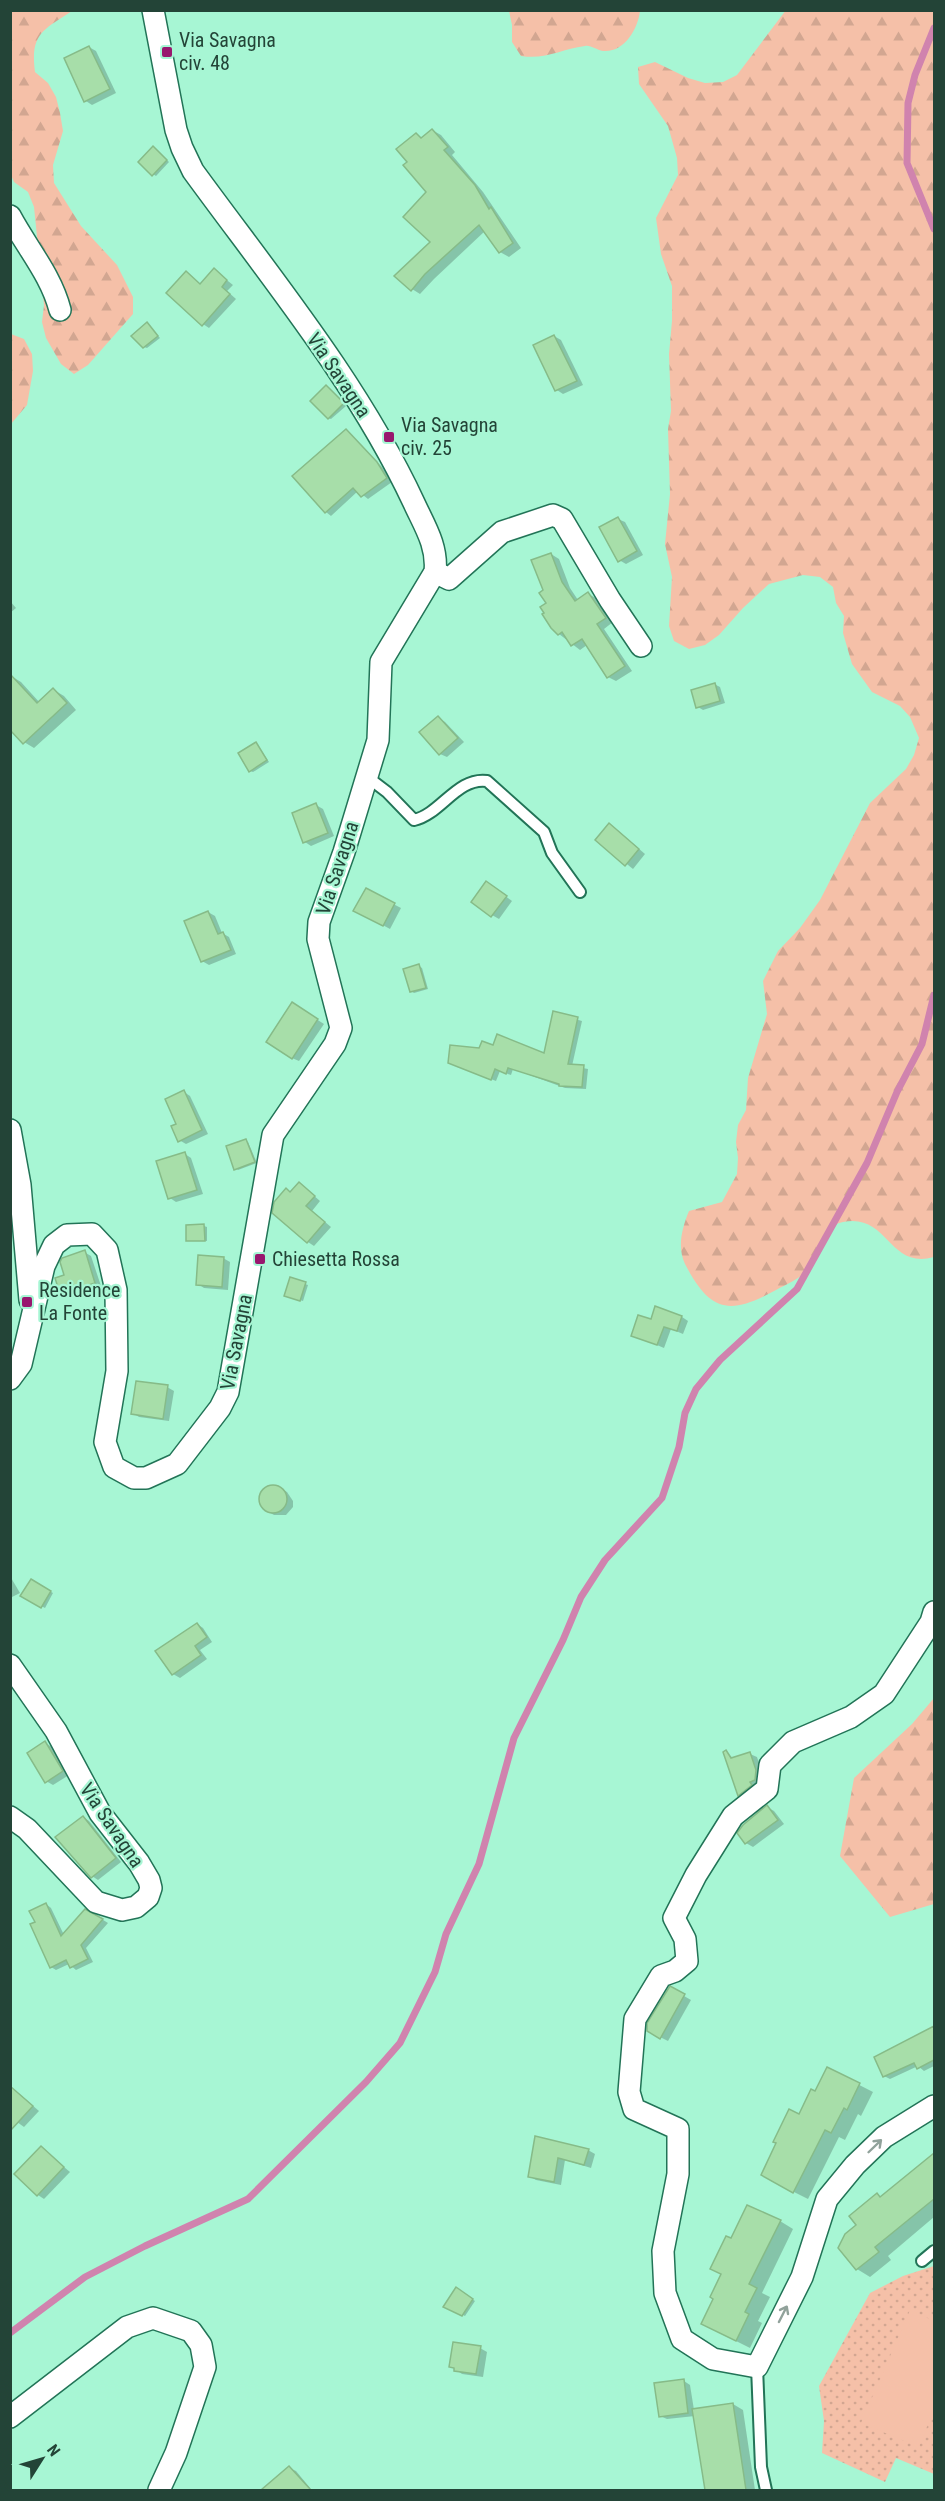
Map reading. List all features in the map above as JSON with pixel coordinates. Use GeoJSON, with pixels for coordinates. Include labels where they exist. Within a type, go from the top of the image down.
{"type":"FeatureCollection","features":[{"type":"Feature","properties":{"kind":"street","name":"Via Savagna"},"geometry":{"type":"LineString","coordinates":[[10,1379],[21,1364],[44,1266],[54,1245],[67,1235],[92,1234],[107,1250],[116,1290],[117,1371],[105,1442],[114,1467],[134,1478],[146,1478],[177,1464],[220,1408],[228,1392],[273,1135],[334,1044],[341,1028],[318,939],[319,922],[344,852],[378,740],[381,662],[435,572],[434,548],[403,479],[358,399],[193,171],[176,130],[153,10]]}},
{"type":"Feature","properties":{"kind":"street"},"geometry":{"type":"LineString","coordinates":[[10,216],[26,246],[55,289],[60,310]]}},
{"type":"Feature","properties":{"kind":"street"},"geometry":{"type":"LineString","coordinates":[[435,572],[449,579],[502,532],[553,515],[562,519],[610,600],[641,646]]}},
{"type":"Feature","properties":{"kind":"street"},"geometry":{"type":"LineString","coordinates":[[10,1130],[20,1185],[31,1316]]}},
{"type":"Feature","properties":{"kind":"street"},"geometry":{"type":"LineString","coordinates":[[934,1612],[931,1622],[884,1694],[851,1717],[793,1742],[770,1765],[767,1789],[733,1816],[696,1875],[674,1918],[685,1939],[687,1961],[675,1971],[661,1976],[635,2019],[629,2092],[634,2109],[678,2129],[678,2174],[663,2251],[665,2293],[682,2338],[713,2359],[757,2367],[801,2277],[827,2199],[855,2165],[884,2137],[934,2106]]}},
{"type":"Feature","properties":{"kind":"street","name":"Via Savagna"},"geometry":{"type":"LineString","coordinates":[[10,1665],[56,1731],[100,1813],[140,1863],[151,1888],[148,1898],[136,1907],[122,1910],[96,1902],[27,1829],[10,1817]]}},
{"type":"Feature","properties":{"kind":"street"},"geometry":{"type":"LineString","coordinates":[[10,2417],[126,2326],[153,2318],[191,2331],[201,2345],[206,2367],[176,2453],[159,2490]]}},
{"type":"Feature","properties":{"kind":"lane"},"geometry":{"type":"LineString","coordinates":[[366,776],[387,792],[414,820],[427,815],[467,784],[478,780],[487,781],[544,832],[552,853],[579,892]]}},
{"type":"Feature","properties":{"kind":"lane"},"geometry":{"type":"LineString","coordinates":[[922,2261],[934,2251]]}},
{"type":"Feature","properties":{"kind":"lane"},"geometry":{"type":"LineString","coordinates":[[757,2367],[761,2467],[766,2490]]}},
{"type":"Feature","properties":{"kind":"green space"},"geometry":{"type":"Polygon","coordinates":[[[509,10],[640,11],[629,38],[611,51],[585,46],[530,57],[521,56],[512,42],[509,10]]]}},
{"type":"Feature","properties":{"kind":"green space"},"geometry":{"type":"Polygon","coordinates":[[[786,10],[934,11],[934,1257],[919,1259],[907,1256],[870,1226],[858,1221],[843,1222],[834,1225],[825,1234],[817,1258],[801,1276],[760,1298],[733,1306],[722,1305],[703,1292],[685,1264],[681,1251],[681,1237],[689,1211],[722,1202],[737,1174],[738,1125],[746,1110],[748,1078],[767,1014],[763,981],[778,951],[800,928],[820,900],[870,803],[906,769],[914,755],[919,738],[910,717],[900,706],[872,692],[852,664],[843,633],[844,616],[836,603],[833,587],[820,577],[803,575],[769,584],[719,635],[705,645],[689,649],[674,641],[669,626],[672,577],[665,544],[670,494],[668,429],[671,411],[669,354],[672,286],[661,254],[656,218],[678,175],[677,158],[668,126],[639,84],[638,67],[655,62],[688,78],[705,83],[723,82],[737,75],[786,10]]]}},
{"type":"Feature","properties":{"kind":"green space"},"geometry":{"type":"Polygon","coordinates":[[[11,11],[72,11],[41,34],[35,49],[35,72],[48,83],[56,97],[63,131],[53,165],[54,183],[81,226],[117,265],[133,297],[133,314],[88,365],[74,374],[61,364],[46,338],[42,322],[44,305],[34,207],[28,192],[14,182],[11,175],[11,11]]]}},
{"type":"Feature","properties":{"kind":"green space"},"geometry":{"type":"Polygon","coordinates":[[[11,334],[24,339],[32,354],[33,371],[27,405],[11,424],[11,334]]]}},
{"type":"Feature","properties":{"kind":"green space"},"geometry":{"type":"Polygon","coordinates":[[[934,1698],[934,1904],[890,1917],[840,1856],[854,1778],[912,1724],[934,1698]]]}},
{"type":"Feature","properties":{"kind":"green space"},"geometry":{"type":"Polygon","coordinates":[[[934,2266],[934,2474],[896,2458],[885,2482],[822,2453],[824,2421],[819,2386],[870,2293],[903,2276],[934,2266]]]}},
{"type":"Feature","properties":{"kind":"green space"},"geometry":{"type":"Polygon","coordinates":[[[910,2310],[934,2321],[934,2409],[919,2447],[861,2423],[910,2310]]]}},
{"type":"Feature","properties":{"kind":"building"},"geometry":{"type":"Polygon","coordinates":[[[89,46],[110,89],[84,102],[64,58],[89,46]]]}},
{"type":"Feature","properties":{"kind":"building"},"geometry":{"type":"Polygon","coordinates":[[[432,129],[448,147],[444,150],[475,185],[489,209],[491,207],[513,243],[499,253],[479,225],[425,274],[411,291],[394,276],[430,242],[403,217],[426,192],[403,165],[407,162],[396,149],[416,133],[421,138],[432,129]]]}},
{"type":"Feature","properties":{"kind":"building"},"geometry":{"type":"Polygon","coordinates":[[[153,146],[167,160],[152,176],[138,162],[153,146]]]}},
{"type":"Feature","properties":{"kind":"building"},"geometry":{"type":"Polygon","coordinates":[[[214,268],[227,280],[222,287],[230,294],[202,326],[166,293],[186,271],[200,284],[214,268]]]}},
{"type":"Feature","properties":{"kind":"building"},"geometry":{"type":"Polygon","coordinates":[[[147,322],[158,336],[143,348],[131,336],[147,322]]]}},
{"type":"Feature","properties":{"kind":"building"},"geometry":{"type":"Polygon","coordinates":[[[554,335],[577,381],[555,391],[533,345],[554,335]]]}},
{"type":"Feature","properties":{"kind":"building"},"geometry":{"type":"Polygon","coordinates":[[[326,385],[344,403],[328,419],[310,401],[326,385]]]}},
{"type":"Feature","properties":{"kind":"building"},"geometry":{"type":"Polygon","coordinates":[[[346,429],[377,462],[387,478],[361,497],[353,488],[325,513],[292,476],[346,429]]]}},
{"type":"Feature","properties":{"kind":"building"},"geometry":{"type":"Polygon","coordinates":[[[618,517],[637,551],[618,562],[599,527],[618,517]]]}},
{"type":"Feature","properties":{"kind":"building"},"geometry":{"type":"Polygon","coordinates":[[[551,553],[562,582],[575,601],[588,592],[606,618],[597,624],[625,666],[607,678],[582,639],[571,646],[562,632],[558,635],[551,628],[542,614],[544,613],[540,607],[546,603],[539,593],[543,590],[531,560],[551,553]]]}},
{"type":"Feature","properties":{"kind":"building"},"geometry":{"type":"Polygon","coordinates":[[[10,674],[37,703],[53,688],[67,703],[23,744],[10,730],[10,674]]]}},
{"type":"Feature","properties":{"kind":"building"},"geometry":{"type":"Polygon","coordinates":[[[715,683],[720,701],[696,708],[691,690],[715,683]]]}},
{"type":"Feature","properties":{"kind":"building"},"geometry":{"type":"Polygon","coordinates":[[[438,716],[458,738],[439,755],[419,732],[438,716]]]}},
{"type":"Feature","properties":{"kind":"building"},"geometry":{"type":"Polygon","coordinates":[[[256,742],[267,760],[249,772],[238,753],[256,742]]]}},
{"type":"Feature","properties":{"kind":"building"},"geometry":{"type":"Polygon","coordinates":[[[316,803],[328,833],[303,843],[292,813],[316,803]]]}},
{"type":"Feature","properties":{"kind":"building"},"geometry":{"type":"Polygon","coordinates":[[[609,823],[639,849],[625,866],[595,840],[609,823]]]}},
{"type":"Feature","properties":{"kind":"building"},"geometry":{"type":"Polygon","coordinates":[[[486,881],[507,896],[491,917],[471,902],[486,881]]]}},
{"type":"Feature","properties":{"kind":"building"},"geometry":{"type":"Polygon","coordinates":[[[366,888],[395,903],[383,926],[353,911],[366,888]]]}},
{"type":"Feature","properties":{"kind":"building"},"geometry":{"type":"Polygon","coordinates":[[[208,911],[218,934],[223,932],[231,950],[201,962],[184,921],[208,911]]]}},
{"type":"Feature","properties":{"kind":"building"},"geometry":{"type":"Polygon","coordinates":[[[419,964],[426,988],[410,992],[403,969],[419,964]]]}},
{"type":"Feature","properties":{"kind":"building"},"geometry":{"type":"Polygon","coordinates":[[[292,1002],[318,1019],[292,1059],[266,1042],[292,1002]]]}},
{"type":"Feature","properties":{"kind":"building"},"geometry":{"type":"Polygon","coordinates":[[[553,1011],[578,1017],[568,1064],[584,1065],[582,1087],[559,1086],[559,1084],[508,1068],[506,1074],[495,1069],[491,1080],[448,1063],[450,1045],[479,1048],[482,1041],[493,1045],[497,1034],[544,1053],[553,1011]]]}},
{"type":"Feature","properties":{"kind":"building"},"geometry":{"type":"Polygon","coordinates":[[[184,1090],[202,1130],[178,1142],[171,1126],[176,1124],[165,1099],[184,1090]]]}},
{"type":"Feature","properties":{"kind":"building"},"geometry":{"type":"Polygon","coordinates":[[[246,1139],[255,1162],[234,1170],[226,1146],[246,1139]]]}},
{"type":"Feature","properties":{"kind":"building"},"geometry":{"type":"Polygon","coordinates":[[[185,1152],[197,1190],[168,1199],[156,1161],[185,1152]]]}},
{"type":"Feature","properties":{"kind":"building"},"geometry":{"type":"Polygon","coordinates":[[[299,1182],[315,1196],[306,1206],[325,1222],[307,1243],[272,1213],[274,1202],[286,1188],[290,1192],[299,1182]]]}},
{"type":"Feature","properties":{"kind":"building"},"geometry":{"type":"Polygon","coordinates":[[[204,1224],[205,1241],[186,1241],[186,1225],[204,1224]]]}},
{"type":"Feature","properties":{"kind":"building"},"geometry":{"type":"Polygon","coordinates":[[[85,1250],[95,1283],[60,1294],[55,1278],[64,1275],[60,1262],[62,1258],[85,1250]]]}},
{"type":"Feature","properties":{"kind":"building"},"geometry":{"type":"Polygon","coordinates":[[[198,1255],[224,1257],[222,1287],[196,1285],[198,1255]]]}},
{"type":"Feature","properties":{"kind":"building"},"geometry":{"type":"Polygon","coordinates":[[[290,1277],[306,1282],[300,1301],[284,1296],[290,1277]]]}},
{"type":"Feature","properties":{"kind":"building"},"geometry":{"type":"Polygon","coordinates":[[[655,1306],[682,1316],[677,1331],[664,1327],[657,1345],[631,1336],[638,1315],[651,1319],[655,1306]]]}},
{"type":"Feature","properties":{"kind":"building"},"geometry":{"type":"Polygon","coordinates":[[[136,1381],[168,1385],[163,1419],[131,1414],[136,1381]]]}},
{"type":"Feature","properties":{"kind":"building"},"geometry":{"type":"Polygon","coordinates":[[[273,1485],[283,1489],[287,1499],[283,1509],[273,1513],[263,1509],[259,1499],[263,1489],[273,1485]]]}},
{"type":"Feature","properties":{"kind":"building"},"geometry":{"type":"Polygon","coordinates":[[[31,1579],[51,1591],[41,1608],[20,1596],[31,1579]]]}},
{"type":"Feature","properties":{"kind":"building"},"geometry":{"type":"Polygon","coordinates":[[[197,1623],[207,1637],[195,1646],[201,1655],[172,1675],[155,1651],[197,1623]]]}},
{"type":"Feature","properties":{"kind":"building"},"geometry":{"type":"Polygon","coordinates":[[[45,1741],[63,1771],[45,1783],[27,1753],[45,1741]]]}},
{"type":"Feature","properties":{"kind":"building"},"geometry":{"type":"Polygon","coordinates":[[[726,1750],[731,1758],[750,1752],[756,1770],[755,1780],[750,1782],[752,1785],[738,1796],[723,1752],[726,1750]]]}},
{"type":"Feature","properties":{"kind":"building"},"geometry":{"type":"Polygon","coordinates":[[[767,1805],[778,1820],[745,1844],[737,1833],[767,1805]]]}},
{"type":"Feature","properties":{"kind":"building"},"geometry":{"type":"Polygon","coordinates":[[[83,1816],[116,1858],[91,1878],[55,1837],[83,1816]]]}},
{"type":"Feature","properties":{"kind":"building"},"geometry":{"type":"Polygon","coordinates":[[[46,1903],[61,1936],[85,1909],[103,1919],[81,1945],[88,1959],[70,1968],[66,1960],[50,1968],[30,1924],[35,1922],[29,1911],[46,1903]]]}},
{"type":"Feature","properties":{"kind":"building"},"geometry":{"type":"Polygon","coordinates":[[[670,1986],[685,1994],[660,2039],[647,2031],[647,2023],[670,1986]]]}},
{"type":"Feature","properties":{"kind":"building"},"geometry":{"type":"Polygon","coordinates":[[[934,2026],[934,2060],[917,2069],[914,2063],[883,2077],[874,2057],[934,2026]]]}},
{"type":"Feature","properties":{"kind":"building"},"geometry":{"type":"Polygon","coordinates":[[[827,2067],[860,2083],[847,2110],[844,2108],[831,2133],[825,2130],[793,2193],[761,2175],[776,2143],[773,2142],[789,2109],[799,2114],[811,2089],[815,2091],[827,2067]]]}},
{"type":"Feature","properties":{"kind":"building"},"geometry":{"type":"Polygon","coordinates":[[[10,2086],[33,2106],[10,2131],[10,2086]]]}},
{"type":"Feature","properties":{"kind":"building"},"geometry":{"type":"Polygon","coordinates":[[[535,2136],[589,2149],[584,2165],[558,2158],[554,2182],[528,2177],[535,2136]]]}},
{"type":"Feature","properties":{"kind":"building"},"geometry":{"type":"Polygon","coordinates":[[[41,2146],[64,2167],[37,2196],[14,2174],[41,2146]]]}},
{"type":"Feature","properties":{"kind":"building"},"geometry":{"type":"Polygon","coordinates":[[[934,2153],[934,2199],[875,2247],[879,2252],[856,2270],[838,2248],[845,2234],[856,2225],[849,2216],[877,2193],[880,2197],[934,2153]]]}},
{"type":"Feature","properties":{"kind":"building"},"geometry":{"type":"Polygon","coordinates":[[[747,2205],[781,2220],[749,2284],[757,2288],[745,2312],[749,2314],[736,2341],[701,2324],[713,2299],[710,2297],[721,2274],[710,2269],[726,2236],[731,2238],[747,2205]]]}},
{"type":"Feature","properties":{"kind":"building"},"geometry":{"type":"Polygon","coordinates":[[[456,2287],[473,2299],[462,2316],[443,2307],[456,2287]]]}},
{"type":"Feature","properties":{"kind":"building"},"geometry":{"type":"Polygon","coordinates":[[[453,2342],[481,2346],[476,2374],[454,2371],[454,2368],[449,2367],[453,2342]]]}},
{"type":"Feature","properties":{"kind":"building"},"geometry":{"type":"Polygon","coordinates":[[[684,2379],[688,2413],[659,2417],[654,2383],[684,2379]]]}},
{"type":"Feature","properties":{"kind":"building"},"geometry":{"type":"Polygon","coordinates":[[[733,2403],[746,2490],[705,2490],[692,2409],[733,2403]]]}},
{"type":"Feature","properties":{"kind":"building"},"geometry":{"type":"Polygon","coordinates":[[[289,2466],[311,2490],[261,2490],[289,2466]]]}},
{"type":"Feature","properties":{"kind":"waterway"},"geometry":{"type":"LineString","coordinates":[[934,28],[915,75],[908,103],[907,163],[934,229]]}},
{"type":"Feature","properties":{"kind":"waterway"},"geometry":{"type":"LineString","coordinates":[[10,2333],[85,2277],[145,2246],[248,2199],[366,2082],[400,2043],[435,1972],[446,1934],[479,1864],[514,1738],[563,1640],[581,1597],[605,1560],[662,1498],[679,1447],[685,1413],[696,1389],[720,1360],[797,1289],[867,1163],[897,1092],[922,1044],[934,995]]}},
{"type":"Feature","properties":{"kind":"place","name":"Via Savagna civ. 48"},"geometry":{"type":"Point","coordinates":[167,52]}},
{"type":"Feature","properties":{"kind":"place","name":"Via Savagna civ. 25"},"geometry":{"type":"Point","coordinates":[389,437]}},
{"type":"Feature","properties":{"kind":"place","name":"Chiesetta Rossa"},"geometry":{"type":"Point","coordinates":[260,1259]}},
{"type":"Feature","properties":{"kind":"place","name":"Residence La Fonte"},"geometry":{"type":"Point","coordinates":[27,1302]}}]}
